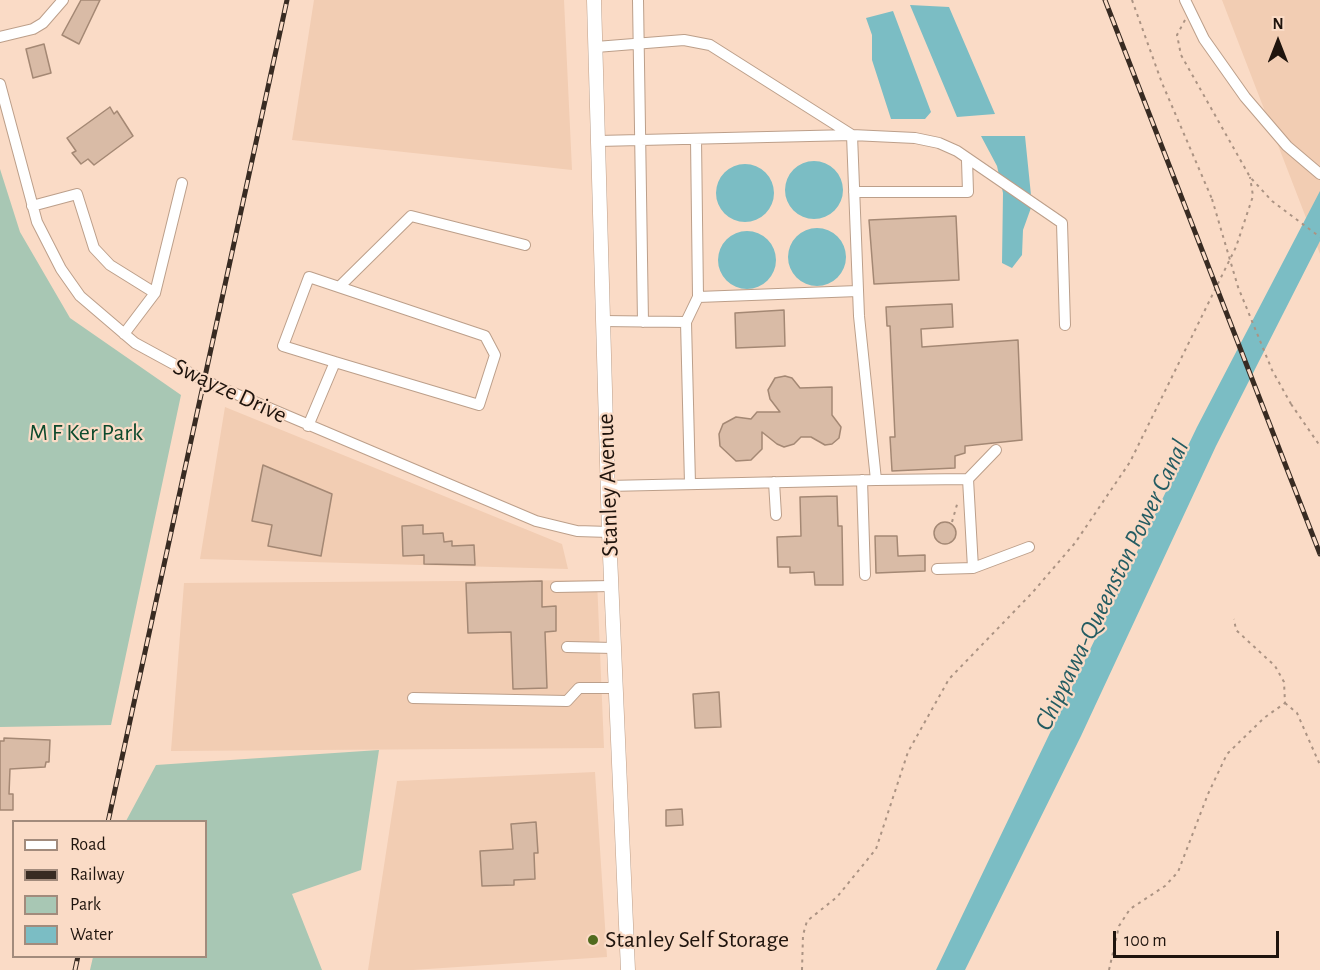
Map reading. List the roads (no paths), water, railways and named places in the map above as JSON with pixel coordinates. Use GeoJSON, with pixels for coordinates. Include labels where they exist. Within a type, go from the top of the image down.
{"type":"FeatureCollection","features":[{"type":"Feature","properties":{"kind":"main road","name":"Stanley Avenue"},"geometry":{"type":"LineString","coordinates":[[594,0],[609,532],[628,970]]}},
{"type":"Feature","properties":{"kind":"street"},"geometry":{"type":"LineString","coordinates":[[0,37],[33,29],[43,23],[63,0]]}},
{"type":"Feature","properties":{"kind":"street"},"geometry":{"type":"LineString","coordinates":[[638,0],[643,322]]}},
{"type":"Feature","properties":{"kind":"street"},"geometry":{"type":"LineString","coordinates":[[1185,0],[1204,39],[1245,98],[1287,146],[1320,174]]}},
{"type":"Feature","properties":{"kind":"street"},"geometry":{"type":"LineString","coordinates":[[596,47],[684,40],[710,45],[852,135]]}},
{"type":"Feature","properties":{"kind":"street","name":"Swayze Drive"},"geometry":{"type":"LineString","coordinates":[[0,84],[37,222],[61,269],[80,296],[124,334],[162,359],[203,380],[536,521],[577,531],[609,532]]}},
{"type":"Feature","properties":{"kind":"street"},"geometry":{"type":"LineString","coordinates":[[852,135],[858,291],[876,480]]}},
{"type":"Feature","properties":{"kind":"street"},"geometry":{"type":"LineString","coordinates":[[598,141],[852,135],[915,138],[939,142],[1062,223],[1065,325]]}},
{"type":"Feature","properties":{"kind":"street"},"geometry":{"type":"LineString","coordinates":[[690,484],[686,322],[698,297],[696,139]]}},
{"type":"Feature","properties":{"kind":"street"},"geometry":{"type":"LineString","coordinates":[[854,192],[968,192],[967,160]]}},
{"type":"Feature","properties":{"kind":"street"},"geometry":{"type":"LineString","coordinates":[[124,334],[155,293],[182,183]]}},
{"type":"Feature","properties":{"kind":"street"},"geometry":{"type":"LineString","coordinates":[[32,206],[77,194],[94,248],[110,265],[155,293]]}},
{"type":"Feature","properties":{"kind":"street"},"geometry":{"type":"LineString","coordinates":[[339,287],[411,216],[525,245]]}},
{"type":"Feature","properties":{"kind":"street"},"geometry":{"type":"LineString","coordinates":[[309,277],[485,336],[495,355],[479,405],[335,362],[283,346],[309,277]]}},
{"type":"Feature","properties":{"kind":"street"},"geometry":{"type":"LineString","coordinates":[[698,297],[858,291]]}},
{"type":"Feature","properties":{"kind":"street"},"geometry":{"type":"LineString","coordinates":[[603,321],[686,322]]}},
{"type":"Feature","properties":{"kind":"street"},"geometry":{"type":"LineString","coordinates":[[308,426],[335,362]]}},
{"type":"Feature","properties":{"kind":"street"},"geometry":{"type":"LineString","coordinates":[[608,486],[968,479],[996,450]]}},
{"type":"Feature","properties":{"kind":"street"},"geometry":{"type":"LineString","coordinates":[[968,479],[973,568]]}},
{"type":"Feature","properties":{"kind":"street"},"geometry":{"type":"LineString","coordinates":[[862,480],[865,575]]}},
{"type":"Feature","properties":{"kind":"street"},"geometry":{"type":"LineString","coordinates":[[774,482],[776,515]]}},
{"type":"Feature","properties":{"kind":"street"},"geometry":{"type":"LineString","coordinates":[[937,569],[973,568],[1029,547]]}},
{"type":"Feature","properties":{"kind":"street"},"geometry":{"type":"LineString","coordinates":[[556,587],[611,586]]}},
{"type":"Feature","properties":{"kind":"street"},"geometry":{"type":"LineString","coordinates":[[567,647],[614,648]]}},
{"type":"Feature","properties":{"kind":"street"},"geometry":{"type":"LineString","coordinates":[[413,698],[567,701],[579,688],[616,688]]}},
{"type":"Feature","properties":{"kind":"water"},"geometry":{"type":"Polygon","coordinates":[[[910,5],[949,7],[995,114],[957,117],[910,5]]]}},
{"type":"Feature","properties":{"kind":"water"},"geometry":{"type":"Polygon","coordinates":[[[893,11],[931,112],[925,119],[891,119],[872,60],[872,35],[866,18],[893,11]]]}},
{"type":"Feature","properties":{"kind":"water"},"geometry":{"type":"Polygon","coordinates":[[[981,136],[1025,136],[1032,205],[1023,230],[1022,255],[1012,268],[1002,263],[1003,193],[997,166],[981,136]]]}},
{"type":"Feature","properties":{"kind":"water"},"geometry":{"type":"Polygon","coordinates":[[[814,161],[830,166],[838,174],[843,190],[838,206],[830,214],[814,219],[798,214],[790,206],[785,190],[790,174],[798,166],[814,161]]]}},
{"type":"Feature","properties":{"kind":"water"},"geometry":{"type":"Polygon","coordinates":[[[745,164],[761,169],[769,177],[774,193],[769,209],[761,217],[745,222],[729,217],[721,209],[716,193],[721,177],[729,169],[745,164]]]}},
{"type":"Feature","properties":{"kind":"water","name":"Chippawa-Queenston Power Canal"},"geometry":{"type":"Polygon","coordinates":[[[1320,191],[1320,241],[1216,446],[1081,736],[965,970],[936,970],[1197,427],[1320,191]]]}},
{"type":"Feature","properties":{"kind":"water"},"geometry":{"type":"Polygon","coordinates":[[[817,228],[833,233],[841,241],[846,257],[841,273],[833,281],[817,286],[801,281],[793,273],[788,257],[793,241],[801,233],[817,228]]]}},
{"type":"Feature","properties":{"kind":"water"},"geometry":{"type":"Polygon","coordinates":[[[747,231],[763,236],[771,244],[776,260],[771,276],[763,284],[747,289],[731,284],[723,276],[718,260],[723,244],[731,236],[747,231]]]}},
{"type":"Feature","properties":{"kind":"railway"},"geometry":{"type":"LineString","coordinates":[[108,820],[287,0]]}},
{"type":"Feature","properties":{"kind":"railway"},"geometry":{"type":"LineString","coordinates":[[1105,0],[1320,554]]}},
{"type":"Feature","properties":{"kind":"railway"},"geometry":{"type":"LineString","coordinates":[[75,970],[78,958]]}},
{"type":"Feature","properties":{"kind":"place","name":"Stanley Self Storage"},"geometry":{"type":"Point","coordinates":[593,940]}},
{"type":"Feature","properties":{"kind":"park label","name":"M F Ker Park"},"geometry":{"type":"Point","coordinates":[86,433]}}]}
